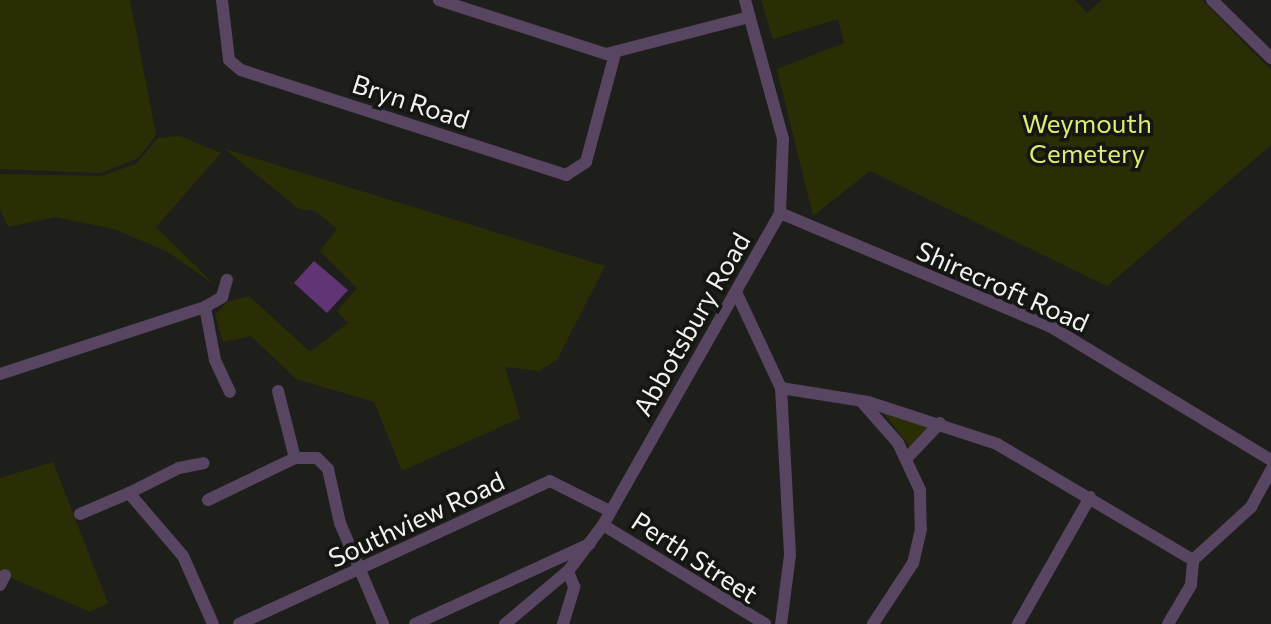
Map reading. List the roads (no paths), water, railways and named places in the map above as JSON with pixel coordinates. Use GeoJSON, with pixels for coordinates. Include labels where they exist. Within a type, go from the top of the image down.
{"type":"FeatureCollection","features":[{"type":"Feature","properties":{"kind":"street","name":"Bryn Road"},"geometry":{"type":"LineString","coordinates":[[222,0],[229,60],[242,70],[566,175],[586,162],[615,54]]}},
{"type":"Feature","properties":{"kind":"street"},"geometry":{"type":"LineString","coordinates":[[439,0],[615,54],[749,17]]}},
{"type":"Feature","properties":{"kind":"street","name":"Abbotsbury Road"},"geometry":{"type":"LineString","coordinates":[[505,624],[568,571],[603,525],[737,294],[780,213],[783,139],[745,0]]}},
{"type":"Feature","properties":{"kind":"street"},"geometry":{"type":"LineString","coordinates":[[1212,0],[1268,51]]}},
{"type":"Feature","properties":{"kind":"street","name":"Shirecroft Road"},"geometry":{"type":"LineString","coordinates":[[780,213],[1053,328],[1271,460]]}},
{"type":"Feature","properties":{"kind":"street"},"geometry":{"type":"LineString","coordinates":[[0,374],[205,307],[222,297],[227,280]]}},
{"type":"Feature","properties":{"kind":"street"},"geometry":{"type":"LineString","coordinates":[[737,294],[781,388],[790,555],[780,624]]}},
{"type":"Feature","properties":{"kind":"street"},"geometry":{"type":"LineString","coordinates":[[205,307],[215,360],[230,391]]}},
{"type":"Feature","properties":{"kind":"street"},"geometry":{"type":"LineString","coordinates":[[781,388],[861,401],[940,423],[997,444],[1193,560]]}},
{"type":"Feature","properties":{"kind":"street"},"geometry":{"type":"LineString","coordinates":[[278,391],[295,458]]}},
{"type":"Feature","properties":{"kind":"street"},"geometry":{"type":"LineString","coordinates":[[861,401],[907,458],[920,490],[921,528],[898,593],[873,624]]}},
{"type":"Feature","properties":{"kind":"street"},"geometry":{"type":"LineString","coordinates":[[907,458],[940,423]]}},
{"type":"Feature","properties":{"kind":"street"},"geometry":{"type":"LineString","coordinates":[[208,500],[295,458],[317,458],[328,469],[340,523],[383,624]]}},
{"type":"Feature","properties":{"kind":"street"},"geometry":{"type":"LineString","coordinates":[[80,514],[179,468],[204,463]]}},
{"type":"Feature","properties":{"kind":"street"},"geometry":{"type":"LineString","coordinates":[[1168,624],[1191,585],[1193,560],[1251,507],[1271,470]]}},
{"type":"Feature","properties":{"kind":"street","name":"Southview Road"},"geometry":{"type":"LineString","coordinates":[[239,624],[362,572],[550,481],[610,512]]}},
{"type":"Feature","properties":{"kind":"street"},"geometry":{"type":"LineString","coordinates":[[129,492],[183,556],[213,624]]}},
{"type":"Feature","properties":{"kind":"street"},"geometry":{"type":"LineString","coordinates":[[1018,624],[1090,497]]}},
{"type":"Feature","properties":{"kind":"street","name":"Perth Street"},"geometry":{"type":"LineString","coordinates":[[603,525],[765,624]]}},
{"type":"Feature","properties":{"kind":"street"},"geometry":{"type":"LineString","coordinates":[[415,624],[590,543]]}},
{"type":"Feature","properties":{"kind":"street"},"geometry":{"type":"LineString","coordinates":[[563,624],[574,587],[568,571]]}},
{"type":"Feature","properties":{"kind":"park label","name":"Weymouth Cemetery"},"geometry":{"type":"Point","coordinates":[1087,138]}}]}
